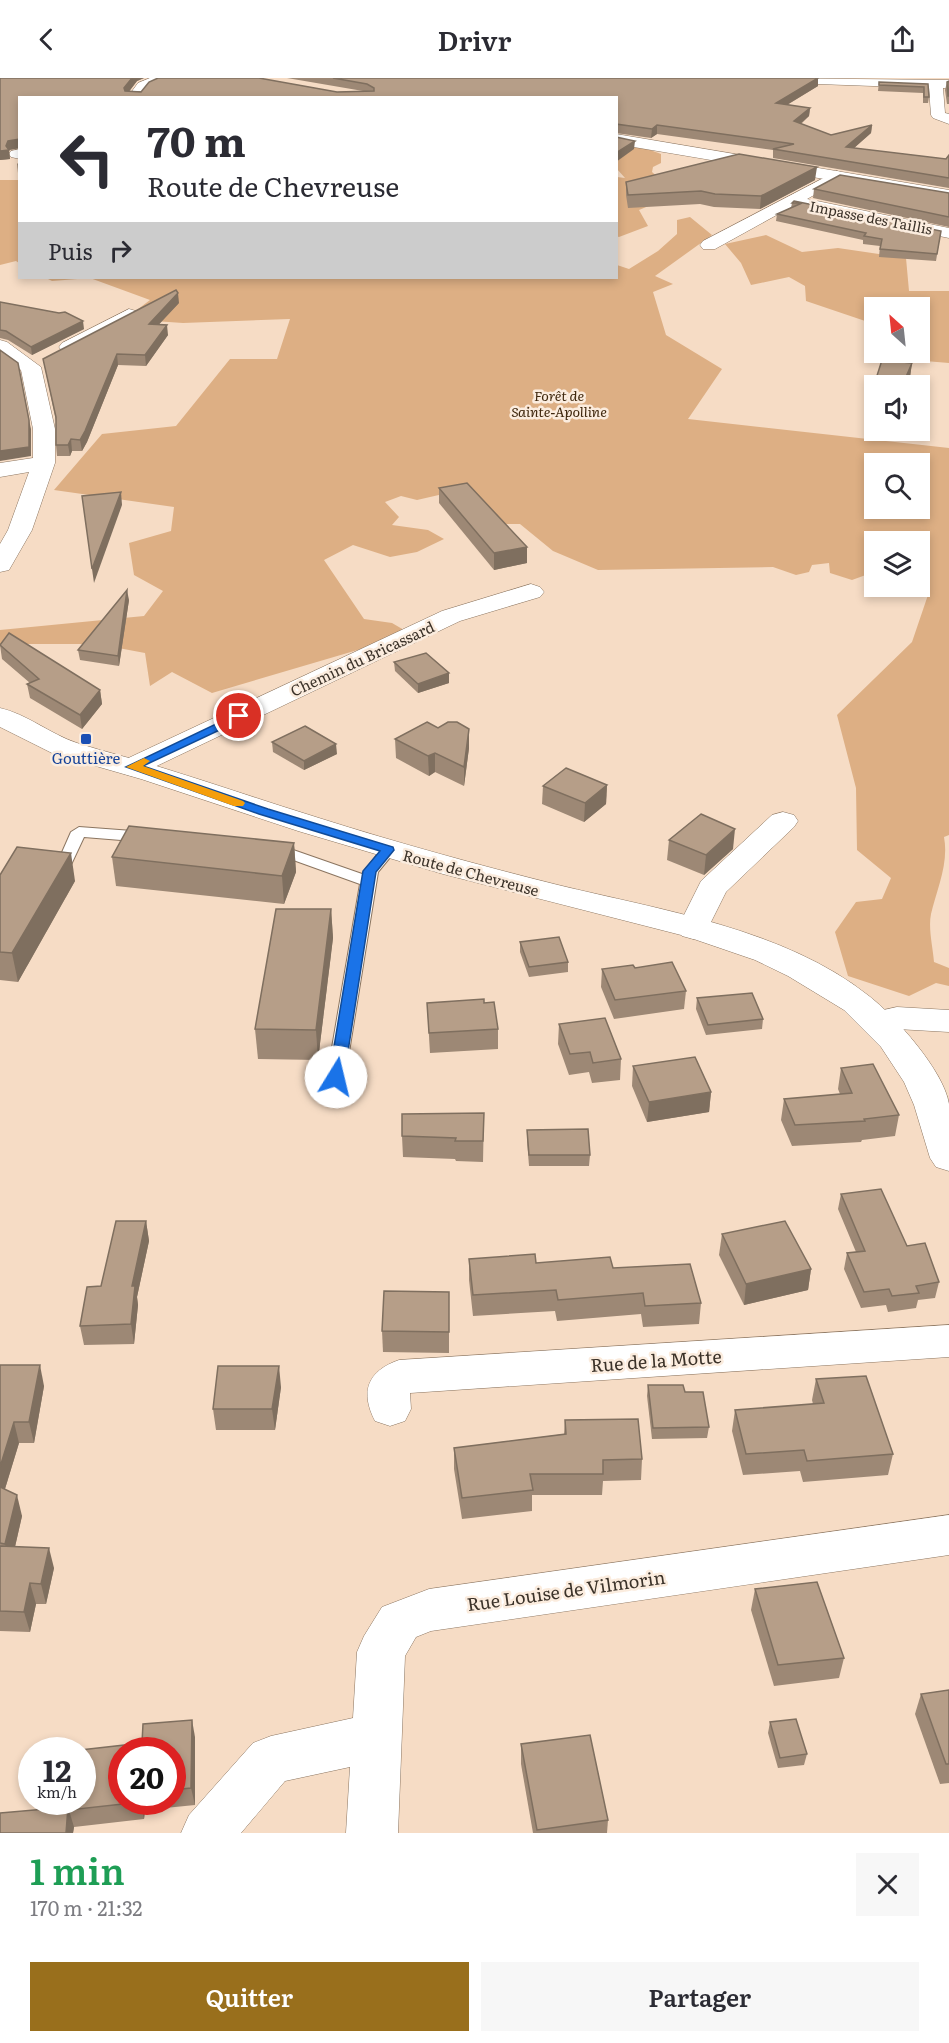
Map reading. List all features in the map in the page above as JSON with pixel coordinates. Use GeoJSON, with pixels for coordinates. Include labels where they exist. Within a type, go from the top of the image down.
{"type":"FeatureCollection","features":[{"type":"Feature","properties":{"kind":"street"},"geometry":{"type":"LineString","coordinates":[[136,96],[144,86],[163,78]]}},
{"type":"Feature","properties":{"kind":"street"},"geometry":{"type":"LineString","coordinates":[[762,78],[909,80],[942,84],[938,115],[949,119]]}},
{"type":"Feature","properties":{"kind":"street"},"geometry":{"type":"LineString","coordinates":[[618,139],[949,195]]}},
{"type":"Feature","properties":{"kind":"street"},"geometry":{"type":"LineString","coordinates":[[710,245],[837,176]]}},
{"type":"Feature","properties":{"kind":"street","name":"Impasse des Taillis"},"geometry":{"type":"LineString","coordinates":[[792,201],[949,233]]}},
{"type":"Feature","properties":{"kind":"street"},"geometry":{"type":"LineString","coordinates":[[30,367],[129,315]]}},
{"type":"Feature","properties":{"kind":"street"},"geometry":{"type":"LineString","coordinates":[[0,346],[30,367],[44,429],[44,463],[20,530],[0,565]]}},
{"type":"Feature","properties":{"kind":"street"},"geometry":{"type":"LineString","coordinates":[[0,470],[44,463]]}},
{"type":"Feature","properties":{"kind":"street","name":"Chemin du Bricassard"},"geometry":{"type":"LineString","coordinates":[[132,767],[451,616],[531,592]]}},
{"type":"Feature","properties":{"kind":"street","name":"Route de Chevreuse"},"geometry":{"type":"LineString","coordinates":[[0,716],[50,742],[132,767],[263,812],[388,850],[693,929],[775,957],[833,987],[885,1030],[921,1076],[939,1118],[949,1158]]}},
{"type":"Feature","properties":{"kind":"street"},"geometry":{"type":"LineString","coordinates":[[693,929],[712,888],[783,821]]}},
{"type":"Feature","properties":{"kind":"street"},"geometry":{"type":"LineString","coordinates":[[885,1030],[897,1018],[949,1021]]}},
{"type":"Feature","properties":{"kind":"street","name":"Rue de la Motte"},"geometry":{"type":"LineString","coordinates":[[390,1409],[388,1388],[399,1377],[949,1341]]}},
{"type":"Feature","properties":{"kind":"street","name":"Rue Louise de Vilmorin"},"geometry":{"type":"LineString","coordinates":[[372,1833],[381,1652],[399,1622],[429,1610],[949,1535]]}},
{"type":"Feature","properties":{"kind":"street"},"geometry":{"type":"LineString","coordinates":[[207,1833],[271,1760],[377,1737]]}},
{"type":"Feature","properties":{"kind":"lane"},"geometry":{"type":"LineString","coordinates":[[64,866],[79,832],[161,838]]}},
{"type":"Feature","properties":{"kind":"lane"},"geometry":{"type":"LineString","coordinates":[[266,845],[368,882]]}},
{"type":"Feature","properties":{"kind":"lane"},"geometry":{"type":"LineString","coordinates":[[336,1077],[370,871],[388,850]]}},
{"type":"Feature","properties":{"kind":"green space"},"geometry":{"type":"Polygon","coordinates":[[[637,145],[661,154],[661,163],[653,167],[652,172],[661,180],[651,205],[639,210],[648,226],[619,237],[618,177],[625,178],[618,170],[618,156],[637,145]]]}},
{"type":"Feature","properties":{"kind":"green space"},"geometry":{"type":"Polygon","coordinates":[[[0,180],[18,180],[18,262],[0,265],[0,180]]]}},
{"type":"Feature","properties":{"kind":"green space","name":"Forêt de Sainte-Apolline"},"geometry":{"type":"Polygon","coordinates":[[[690,217],[712,235],[655,276],[673,284],[653,292],[666,335],[722,369],[688,419],[864,439],[864,441],[886,441],[949,448],[949,835],[944,837],[944,866],[930,925],[934,962],[949,968],[949,986],[936,983],[909,996],[848,976],[835,932],[856,902],[882,899],[891,878],[857,850],[856,788],[837,715],[912,642],[927,597],[930,597],[930,531],[864,531],[864,576],[852,580],[830,573],[829,563],[812,565],[809,572],[796,575],[773,567],[598,570],[553,551],[520,524],[472,524],[465,489],[417,500],[401,496],[385,502],[399,517],[392,525],[428,530],[444,539],[417,552],[390,557],[353,545],[324,560],[364,619],[392,623],[404,630],[361,649],[212,693],[172,672],[150,686],[145,653],[97,644],[0,644],[0,630],[144,616],[163,591],[134,575],[129,543],[171,531],[174,507],[54,490],[102,434],[176,426],[230,359],[277,359],[290,319],[183,323],[125,319],[150,300],[93,279],[618,279],[618,265],[629,269],[658,251],[677,234],[677,220],[690,217]]]}},
{"type":"Feature","properties":{"kind":"green space"},"geometry":{"type":"Polygon","coordinates":[[[766,235],[802,252],[838,248],[906,258],[909,291],[949,291],[949,363],[930,361],[930,297],[864,297],[864,321],[806,301],[805,286],[789,277],[751,285],[741,263],[725,244],[766,235]]]}},
{"type":"Feature","properties":{"kind":"green space"},"geometry":{"type":"Polygon","coordinates":[[[48,279],[77,279],[52,281],[48,279]]]}},
{"type":"Feature","properties":{"kind":"building"},"geometry":{"type":"Polygon","coordinates":[[[0,78],[132,78],[124,88],[125,91],[141,92],[149,82],[158,78],[259,78],[337,92],[374,91],[374,88],[367,84],[333,78],[818,78],[776,103],[810,108],[794,121],[831,135],[872,125],[846,147],[946,159],[949,155],[949,178],[773,149],[794,144],[657,125],[652,129],[618,124],[618,96],[18,96],[18,139],[8,141],[6,146],[9,150],[0,151],[0,78]]]}},
{"type":"Feature","properties":{"kind":"building"},"geometry":{"type":"Polygon","coordinates":[[[879,82],[928,84],[929,97],[924,97],[924,87],[879,85],[879,82]]]}},
{"type":"Feature","properties":{"kind":"building"},"geometry":{"type":"Polygon","coordinates":[[[618,137],[635,141],[618,152],[618,137]]]}},
{"type":"Feature","properties":{"kind":"building"},"geometry":{"type":"Polygon","coordinates":[[[739,154],[817,167],[761,196],[715,194],[701,191],[628,195],[626,182],[739,154]]]}},
{"type":"Feature","properties":{"kind":"building"},"geometry":{"type":"Polygon","coordinates":[[[840,175],[949,193],[949,217],[814,189],[840,175]]]}},
{"type":"Feature","properties":{"kind":"building"},"geometry":{"type":"Polygon","coordinates":[[[794,201],[941,231],[937,254],[880,249],[882,239],[864,236],[866,233],[777,214],[802,203],[792,203],[794,201]]]}},
{"type":"Feature","properties":{"kind":"building"},"geometry":{"type":"Polygon","coordinates":[[[176,290],[178,293],[149,324],[167,325],[145,355],[117,354],[80,440],[71,439],[68,445],[56,445],[56,417],[43,359],[176,290]]]}},
{"type":"Feature","properties":{"kind":"building"},"geometry":{"type":"Polygon","coordinates":[[[0,302],[59,313],[65,312],[83,321],[31,347],[6,331],[0,330],[0,302]]]}},
{"type":"Feature","properties":{"kind":"building"},"geometry":{"type":"Polygon","coordinates":[[[0,350],[18,363],[29,420],[29,447],[0,451],[0,350]]]}},
{"type":"Feature","properties":{"kind":"building"},"geometry":{"type":"Polygon","coordinates":[[[881,363],[912,363],[907,375],[877,375],[881,363]]]}},
{"type":"Feature","properties":{"kind":"building"},"geometry":{"type":"Polygon","coordinates":[[[467,483],[527,547],[494,553],[439,488],[467,483]]]}},
{"type":"Feature","properties":{"kind":"building"},"geometry":{"type":"Polygon","coordinates":[[[121,492],[92,569],[82,496],[121,492]]]}},
{"type":"Feature","properties":{"kind":"building"},"geometry":{"type":"Polygon","coordinates":[[[127,590],[118,656],[78,650],[127,590]]]}},
{"type":"Feature","properties":{"kind":"building"},"geometry":{"type":"Polygon","coordinates":[[[9,633],[100,690],[80,715],[27,684],[39,679],[0,645],[9,633]]]}},
{"type":"Feature","properties":{"kind":"building"},"geometry":{"type":"Polygon","coordinates":[[[426,653],[449,673],[418,684],[394,662],[426,653]]]}},
{"type":"Feature","properties":{"kind":"building"},"geometry":{"type":"Polygon","coordinates":[[[427,722],[438,728],[448,722],[457,722],[469,729],[464,767],[435,753],[428,756],[395,739],[427,722]]]}},
{"type":"Feature","properties":{"kind":"building"},"geometry":{"type":"Polygon","coordinates":[[[305,726],[336,744],[304,761],[272,742],[305,726]]]}},
{"type":"Feature","properties":{"kind":"building"},"geometry":{"type":"Polygon","coordinates":[[[566,768],[607,785],[585,803],[543,786],[566,768]]]}},
{"type":"Feature","properties":{"kind":"building"},"geometry":{"type":"Polygon","coordinates":[[[701,814],[735,829],[706,855],[669,840],[701,814]]]}},
{"type":"Feature","properties":{"kind":"building"},"geometry":{"type":"Polygon","coordinates":[[[129,826],[294,843],[282,876],[112,857],[129,826]]]}},
{"type":"Feature","properties":{"kind":"building"},"geometry":{"type":"Polygon","coordinates":[[[17,847],[71,853],[12,953],[0,952],[0,875],[17,847]]]}},
{"type":"Feature","properties":{"kind":"building"},"geometry":{"type":"Polygon","coordinates":[[[276,909],[331,909],[316,1030],[255,1029],[276,909]]]}},
{"type":"Feature","properties":{"kind":"building"},"geometry":{"type":"Polygon","coordinates":[[[559,937],[568,962],[529,967],[520,942],[559,937]]]}},
{"type":"Feature","properties":{"kind":"building"},"geometry":{"type":"Polygon","coordinates":[[[672,962],[686,991],[615,1000],[602,969],[633,965],[635,968],[672,962]]]}},
{"type":"Feature","properties":{"kind":"building"},"geometry":{"type":"Polygon","coordinates":[[[752,993],[763,1019],[708,1025],[697,998],[752,993]]]}},
{"type":"Feature","properties":{"kind":"building"},"geometry":{"type":"Polygon","coordinates":[[[484,999],[484,1003],[494,1002],[498,1029],[429,1033],[427,1003],[484,999]]]}},
{"type":"Feature","properties":{"kind":"building"},"geometry":{"type":"Polygon","coordinates":[[[605,1018],[621,1059],[593,1063],[590,1052],[570,1054],[559,1024],[605,1018]]]}},
{"type":"Feature","properties":{"kind":"building"},"geometry":{"type":"Polygon","coordinates":[[[695,1057],[711,1092],[649,1102],[633,1066],[695,1057]]]}},
{"type":"Feature","properties":{"kind":"building"},"geometry":{"type":"Polygon","coordinates":[[[873,1064],[899,1115],[864,1119],[865,1121],[795,1125],[784,1099],[852,1093],[841,1068],[873,1064]]]}},
{"type":"Feature","properties":{"kind":"building"},"geometry":{"type":"Polygon","coordinates":[[[484,1113],[483,1141],[402,1136],[402,1114],[484,1113]]]}},
{"type":"Feature","properties":{"kind":"building"},"geometry":{"type":"Polygon","coordinates":[[[588,1129],[590,1155],[529,1155],[527,1130],[588,1129]]]}},
{"type":"Feature","properties":{"kind":"building"},"geometry":{"type":"Polygon","coordinates":[[[881,1189],[907,1246],[925,1243],[939,1282],[916,1286],[919,1293],[892,1296],[889,1289],[864,1292],[847,1253],[865,1251],[841,1194],[881,1189]]]}},
{"type":"Feature","properties":{"kind":"building"},"geometry":{"type":"Polygon","coordinates":[[[116,1221],[146,1221],[132,1286],[135,1286],[131,1324],[80,1326],[87,1287],[101,1286],[116,1221]]]}},
{"type":"Feature","properties":{"kind":"building"},"geometry":{"type":"Polygon","coordinates":[[[785,1221],[811,1269],[746,1284],[722,1234],[785,1221]]]}},
{"type":"Feature","properties":{"kind":"building"},"geometry":{"type":"Polygon","coordinates":[[[535,1254],[536,1263],[610,1257],[613,1268],[690,1264],[701,1303],[645,1306],[643,1293],[558,1300],[556,1290],[473,1295],[469,1259],[535,1254]]]}},
{"type":"Feature","properties":{"kind":"building"},"geometry":{"type":"Polygon","coordinates":[[[384,1291],[449,1292],[449,1332],[382,1331],[384,1291]]]}},
{"type":"Feature","properties":{"kind":"building"},"geometry":{"type":"Polygon","coordinates":[[[0,1365],[40,1365],[29,1422],[14,1422],[0,1467],[0,1365]]]}},
{"type":"Feature","properties":{"kind":"building"},"geometry":{"type":"Polygon","coordinates":[[[218,1366],[279,1366],[272,1409],[213,1409],[218,1366]]]}},
{"type":"Feature","properties":{"kind":"building"},"geometry":{"type":"Polygon","coordinates":[[[866,1376],[893,1454],[807,1461],[804,1450],[746,1454],[735,1410],[824,1403],[816,1379],[866,1376]]]}},
{"type":"Feature","properties":{"kind":"building"},"geometry":{"type":"Polygon","coordinates":[[[648,1385],[683,1385],[685,1392],[703,1392],[709,1427],[653,1428],[648,1385]]]}},
{"type":"Feature","properties":{"kind":"building"},"geometry":{"type":"Polygon","coordinates":[[[638,1419],[642,1459],[603,1460],[603,1474],[530,1474],[533,1490],[462,1498],[454,1448],[566,1434],[565,1420],[638,1419]]]}},
{"type":"Feature","properties":{"kind":"building"},"geometry":{"type":"Polygon","coordinates":[[[0,1487],[17,1495],[5,1544],[0,1543],[0,1487]]]}},
{"type":"Feature","properties":{"kind":"building"},"geometry":{"type":"Polygon","coordinates":[[[0,1546],[49,1548],[41,1584],[30,1583],[24,1612],[0,1611],[0,1546]]]}},
{"type":"Feature","properties":{"kind":"building"},"geometry":{"type":"Polygon","coordinates":[[[817,1582],[844,1658],[778,1665],[755,1589],[817,1582]]]}},
{"type":"Feature","properties":{"kind":"building"},"geometry":{"type":"Polygon","coordinates":[[[949,1690],[949,1764],[946,1764],[921,1694],[949,1690]]]}},
{"type":"Feature","properties":{"kind":"building"},"geometry":{"type":"Polygon","coordinates":[[[796,1719],[807,1754],[780,1758],[770,1722],[796,1719]]]}},
{"type":"Feature","properties":{"kind":"building"},"geometry":{"type":"Polygon","coordinates":[[[192,1720],[191,1788],[186,1789],[186,1737],[142,1737],[143,1724],[192,1720]]]}},
{"type":"Feature","properties":{"kind":"building"},"geometry":{"type":"Polygon","coordinates":[[[590,1735],[608,1820],[537,1830],[521,1744],[590,1735]]]}},
{"type":"Feature","properties":{"kind":"building"},"geometry":{"type":"Polygon","coordinates":[[[108,1747],[108,1806],[96,1807],[96,1748],[108,1747]]]}},
{"type":"Feature","properties":{"kind":"building"},"geometry":{"type":"Polygon","coordinates":[[[18,1811],[18,1815],[67,1815],[66,1833],[0,1833],[0,1813],[18,1811]]]}},
{"type":"Feature","properties":{"kind":"slow traffic"},"geometry":{"type":"LineString","coordinates":[[144,761],[132,767],[238,803]]}},
{"type":"Feature","properties":{"kind":"place","name":"Gouttière"},"geometry":{"type":"Point","coordinates":[86,739]}},
{"type":"Feature","properties":{"kind":"route"},"geometry":{"type":"LineString","coordinates":[[239,716],[132,767],[263,812],[388,850],[370,871],[336,1077]]}}]}
